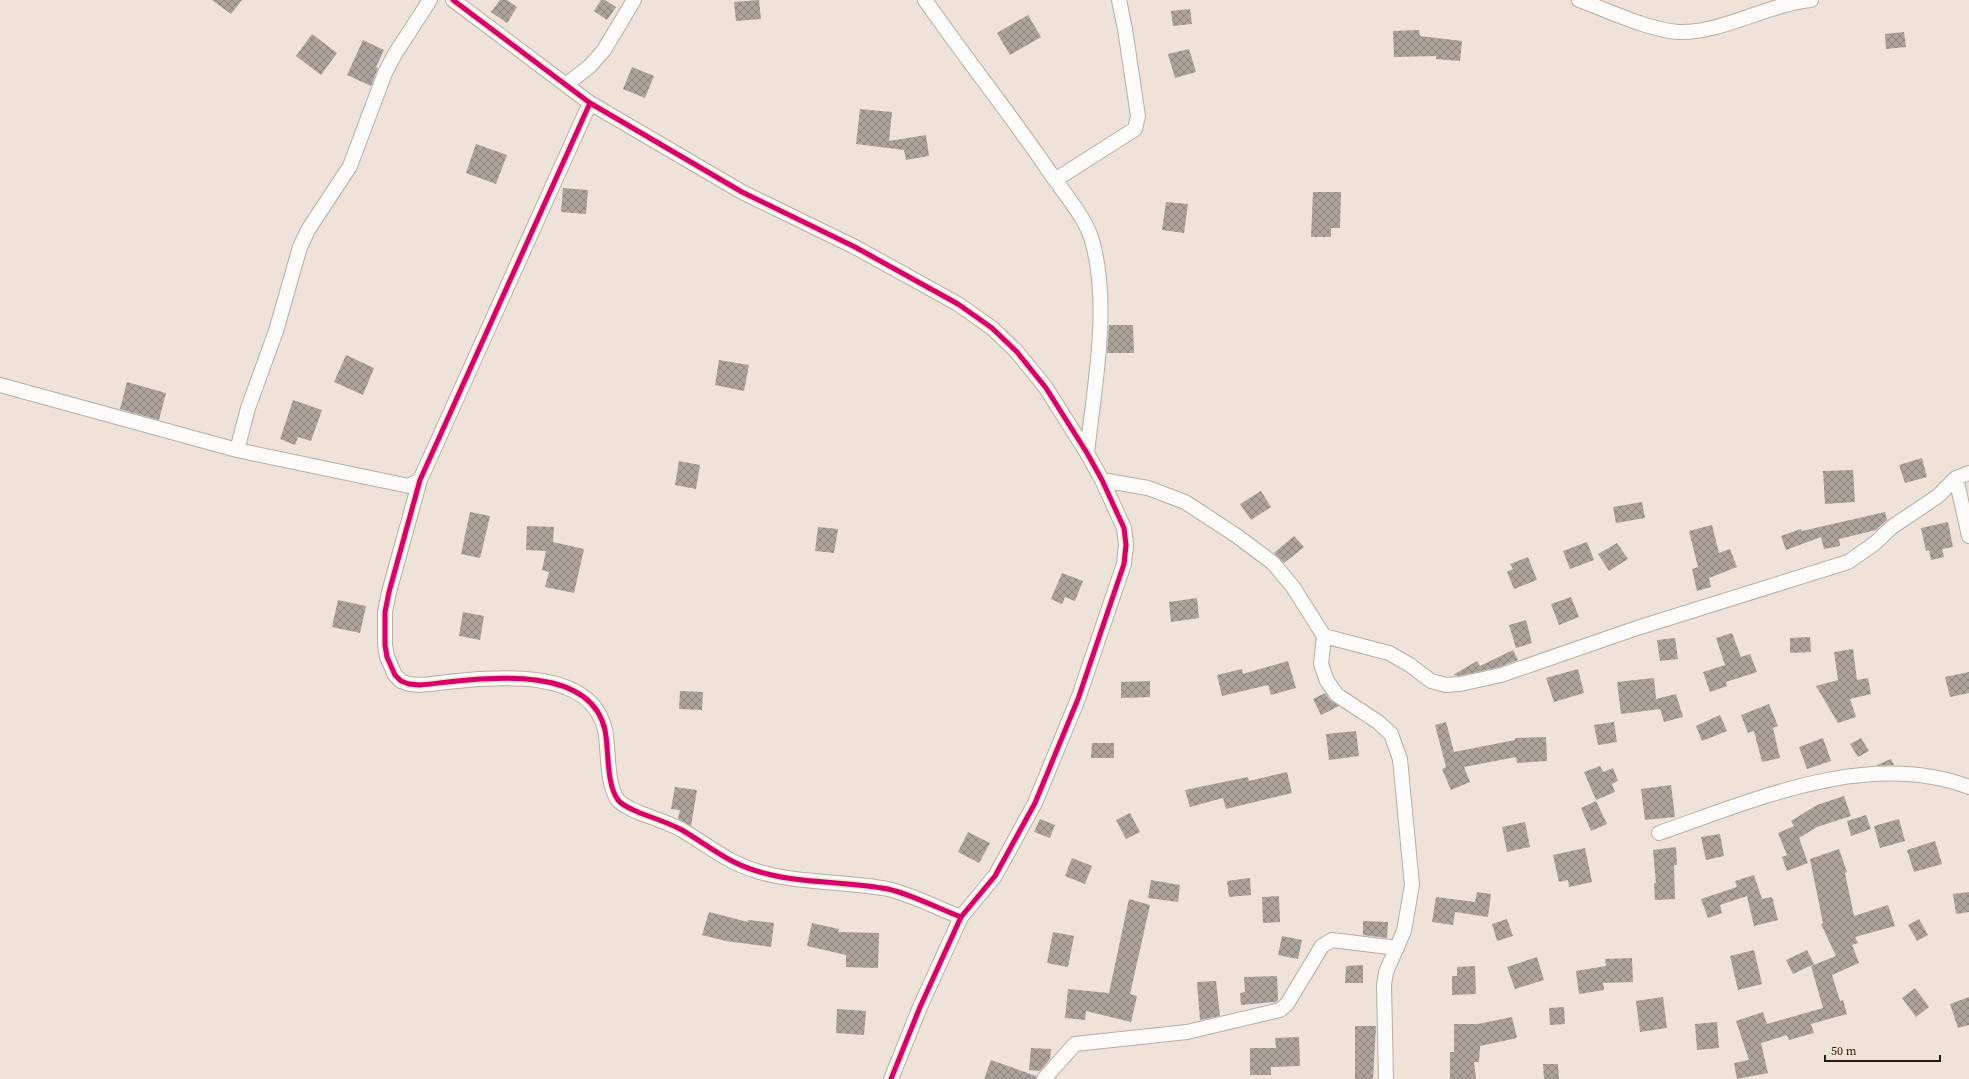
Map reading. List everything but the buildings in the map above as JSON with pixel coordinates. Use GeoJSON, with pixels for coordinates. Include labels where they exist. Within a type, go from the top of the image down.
{"type":"FeatureCollection","features":[{"type":"Feature","properties":{"kind":"street"},"geometry":{"type":"LineString","coordinates":[[237,450],[248,408],[276,331],[300,247],[308,230],[350,166],[385,73],[395,54],[430,0]]}},
{"type":"Feature","properties":{"kind":"street"},"geometry":{"type":"LineString","coordinates":[[453,0],[567,84],[590,103],[742,192],[855,247],[958,304],[992,328],[1017,352],[1046,388],[1087,453],[1102,480],[1124,528],[1126,545],[1124,564],[1078,699],[1035,803],[995,876],[961,917],[917,1013],[891,1079]]}},
{"type":"Feature","properties":{"kind":"street"},"geometry":{"type":"LineString","coordinates":[[567,84],[590,66],[604,50],[634,0]]}},
{"type":"Feature","properties":{"kind":"street"},"geometry":{"type":"LineString","coordinates":[[925,0],[1055,180],[1086,226],[1093,244],[1100,313],[1099,344],[1087,453]]}},
{"type":"Feature","properties":{"kind":"street"},"geometry":{"type":"LineString","coordinates":[[1055,180],[1135,129],[1138,116],[1125,29],[1119,0]]}},
{"type":"Feature","properties":{"kind":"street"},"geometry":{"type":"LineString","coordinates":[[1579,0],[1654,27],[1678,32],[1700,30],[1791,3],[1811,0]]}},
{"type":"Feature","properties":{"kind":"street"},"geometry":{"type":"LineString","coordinates":[[590,103],[420,480],[385,612],[387,657],[390,668],[401,681],[409,684],[420,685],[504,678],[541,680],[568,688],[585,696],[595,706],[601,716],[605,731],[612,786],[617,799],[626,807],[681,830],[730,860],[751,870],[797,879],[890,890],[961,917]]}},
{"type":"Feature","properties":{"kind":"street"},"geometry":{"type":"LineString","coordinates":[[0,385],[237,450],[409,486],[420,480]]}},
{"type":"Feature","properties":{"kind":"street"},"geometry":{"type":"LineString","coordinates":[[1324,636],[1389,653],[1410,665],[1431,681],[1446,685],[1460,684],[1501,675],[1637,628],[1848,562],[1874,544],[1892,527],[1938,496],[1956,478],[1969,473]]}},
{"type":"Feature","properties":{"kind":"street"},"geometry":{"type":"LineString","coordinates":[[1956,478],[1969,536]]}},
{"type":"Feature","properties":{"kind":"street"},"geometry":{"type":"LineString","coordinates":[[1102,480],[1148,488],[1185,502],[1237,536],[1274,563],[1293,587],[1324,636],[1321,664],[1327,681],[1337,695],[1378,722],[1391,734],[1400,759],[1412,885],[1406,924],[1386,972],[1384,985],[1386,1079]]}},
{"type":"Feature","properties":{"kind":"street"},"geometry":{"type":"LineString","coordinates":[[1659,833],[1784,790],[1844,776],[1884,774],[1922,776],[1969,787]]}},
{"type":"Feature","properties":{"kind":"street"},"geometry":{"type":"LineString","coordinates":[[1044,1079],[1075,1044],[1187,1032],[1280,1010],[1287,1004],[1322,946],[1332,940],[1397,948]]}},
{"type":"Feature","properties":{"kind":"cycle path"},"geometry":{"type":"LineString","coordinates":[[453,0],[590,103],[742,192],[855,247],[958,304],[992,328],[1017,352],[1046,388],[1087,453],[1102,480],[1124,528],[1126,545],[1124,564],[1078,699],[1035,803],[995,876],[961,917],[920,1007],[891,1079]]}},
{"type":"Feature","properties":{"kind":"cycle path"},"geometry":{"type":"LineString","coordinates":[[590,103],[420,480],[389,592],[385,612],[385,645],[387,657],[395,675],[401,681],[409,684],[420,685],[498,678],[526,679],[553,683],[577,692],[595,707],[605,730],[611,785],[618,800],[625,806],[677,827],[732,861],[750,869],[769,875],[808,881],[888,889],[916,898],[961,917]]}}]}
